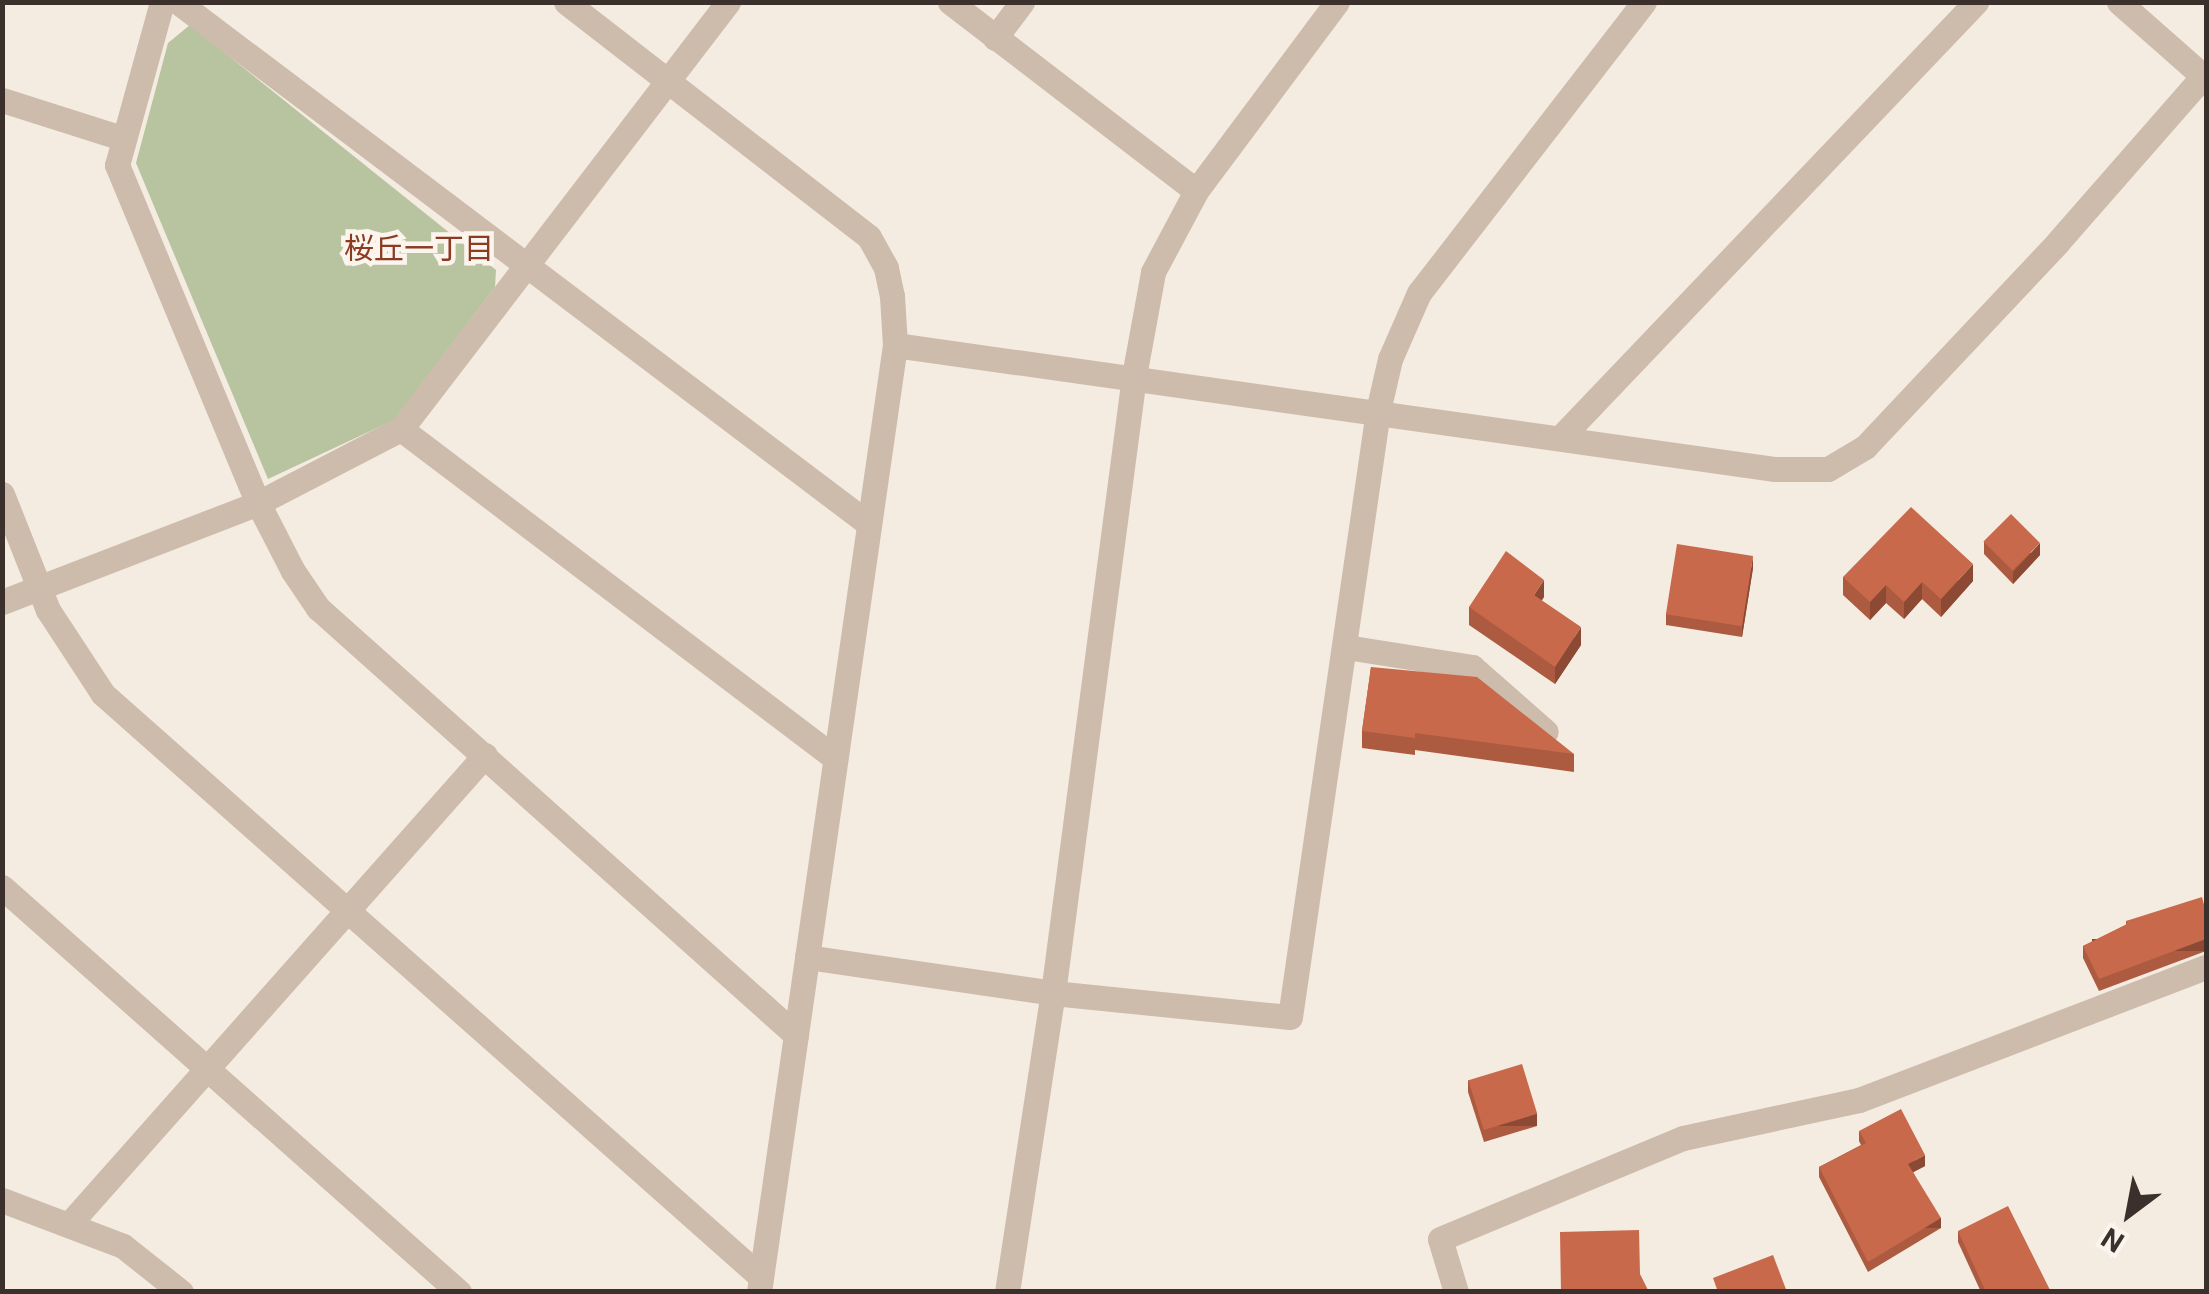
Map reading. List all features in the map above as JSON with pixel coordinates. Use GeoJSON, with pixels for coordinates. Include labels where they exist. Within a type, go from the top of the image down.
{"type":"FeatureCollection","features":[{"type":"Feature","properties":{"kind":"street"},"geometry":{"type":"LineString","coordinates":[[162,2],[117,166],[258,503],[318,608],[796,1035]]}},
{"type":"Feature","properties":{"kind":"street"},"geometry":{"type":"LineString","coordinates":[[178,2],[869,524]]}},
{"type":"Feature","properties":{"kind":"street"},"geometry":{"type":"LineString","coordinates":[[566,2],[870,237],[886,268],[894,345],[760,1284]]}},
{"type":"Feature","properties":{"kind":"street"},"geometry":{"type":"LineString","coordinates":[[2,602],[258,503],[401,428],[728,2]]}},
{"type":"Feature","properties":{"kind":"street"},"geometry":{"type":"LineString","coordinates":[[950,2],[1196,192]]}},
{"type":"Feature","properties":{"kind":"street"},"geometry":{"type":"LineString","coordinates":[[995,38],[1022,2]]}},
{"type":"Feature","properties":{"kind":"street"},"geometry":{"type":"LineString","coordinates":[[1007,1292],[1053,993],[1134,376],[1153,272],[1196,192],[1337,2]]}},
{"type":"Feature","properties":{"kind":"street"},"geometry":{"type":"LineString","coordinates":[[806,958],[1053,993],[1290,1018],[1378,411],[1390,359],[1419,293],[1644,2]]}},
{"type":"Feature","properties":{"kind":"street"},"geometry":{"type":"LineString","coordinates":[[1562,436],[1976,2]]}},
{"type":"Feature","properties":{"kind":"street"},"geometry":{"type":"LineString","coordinates":[[894,345],[1775,469],[1828,469],[1865,446],[2057,242],[2205,74],[2119,2]]}},
{"type":"Feature","properties":{"kind":"street"},"geometry":{"type":"LineString","coordinates":[[2,100],[122,138]]}},
{"type":"Feature","properties":{"kind":"street"},"geometry":{"type":"LineString","coordinates":[[401,428],[835,758]]}},
{"type":"Feature","properties":{"kind":"street"},"geometry":{"type":"LineString","coordinates":[[2,494],[48,610],[104,694],[760,1284]]}},
{"type":"Feature","properties":{"kind":"street"},"geometry":{"type":"LineString","coordinates":[[1346,647],[1472,667],[1546,732]]}},
{"type":"Feature","properties":{"kind":"street"},"geometry":{"type":"LineString","coordinates":[[71,1222],[207,1064],[484,756]]}},
{"type":"Feature","properties":{"kind":"street"},"geometry":{"type":"LineString","coordinates":[[2,887],[207,1064],[459,1292]]}},
{"type":"Feature","properties":{"kind":"street"},"geometry":{"type":"LineString","coordinates":[[1456,1292],[1440,1240],[1683,1138],[1860,1100],[2206,966]]}},
{"type":"Feature","properties":{"kind":"street"},"geometry":{"type":"LineString","coordinates":[[2,1200],[71,1222],[124,1246],[181,1292]]}},
{"type":"Feature","properties":{"kind":"green space"},"geometry":{"type":"Polygon","coordinates":[[[190,25],[496,270],[495,287],[394,420],[268,479],[136,163],[168,43],[190,25]]]}},
{"type":"Feature","properties":{"kind":"building"},"geometry":{"type":"Polygon","coordinates":[[[1911,507],[1973,564],[1941,599],[1922,582],[1904,602],[1886,585],[1870,602],[1843,577],[1911,507]]]}},
{"type":"Feature","properties":{"kind":"building"},"geometry":{"type":"Polygon","coordinates":[[[2011,514],[2040,543],[2012,571],[1983,542],[2011,514]]]}},
{"type":"Feature","properties":{"kind":"building"},"geometry":{"type":"Polygon","coordinates":[[[1677,544],[1753,556],[1742,626],[1666,614],[1677,544]]]}},
{"type":"Feature","properties":{"kind":"building"},"geometry":{"type":"Polygon","coordinates":[[[1506,551],[1544,580],[1534,595],[1581,627],[1555,667],[1469,607],[1506,551]]]}},
{"type":"Feature","properties":{"kind":"building"},"geometry":{"type":"Polygon","coordinates":[[[1371,667],[1477,677],[1574,754],[1415,733],[1415,738],[1362,731],[1371,667]]]}},
{"type":"Feature","properties":{"kind":"building"},"geometry":{"type":"Polygon","coordinates":[[[2202,897],[2206,939],[2099,979],[2083,946],[2127,924],[2126,921],[2202,897]]]}},
{"type":"Feature","properties":{"kind":"building"},"geometry":{"type":"Polygon","coordinates":[[[1522,1064],[1537,1114],[1484,1130],[1468,1080],[1522,1064]]]}},
{"type":"Feature","properties":{"kind":"building"},"geometry":{"type":"Polygon","coordinates":[[[1901,1109],[1925,1155],[1908,1164],[1941,1218],[1868,1262],[1819,1167],[1866,1143],[1859,1131],[1901,1109]]]}},
{"type":"Feature","properties":{"kind":"building"},"geometry":{"type":"Polygon","coordinates":[[[2008,1206],[2051,1292],[1986,1292],[1958,1231],[2008,1206]]]}},
{"type":"Feature","properties":{"kind":"building"},"geometry":{"type":"Polygon","coordinates":[[[1639,1230],[1640,1274],[1649,1292],[1561,1292],[1560,1232],[1639,1230]]]}},
{"type":"Feature","properties":{"kind":"building"},"geometry":{"type":"Polygon","coordinates":[[[1773,1255],[1787,1292],[1718,1292],[1713,1278],[1773,1255]]]}},
{"type":"Feature","properties":{"kind":"building"},"geometry":{"type":"Polygon","coordinates":[[[1819,1290],[1896,1292],[1815,1292],[1819,1290]]]}},
{"type":"Feature","properties":{"kind":"district","name":"桜丘一丁目"},"geometry":{"type":"Point","coordinates":[419,249]}}]}
